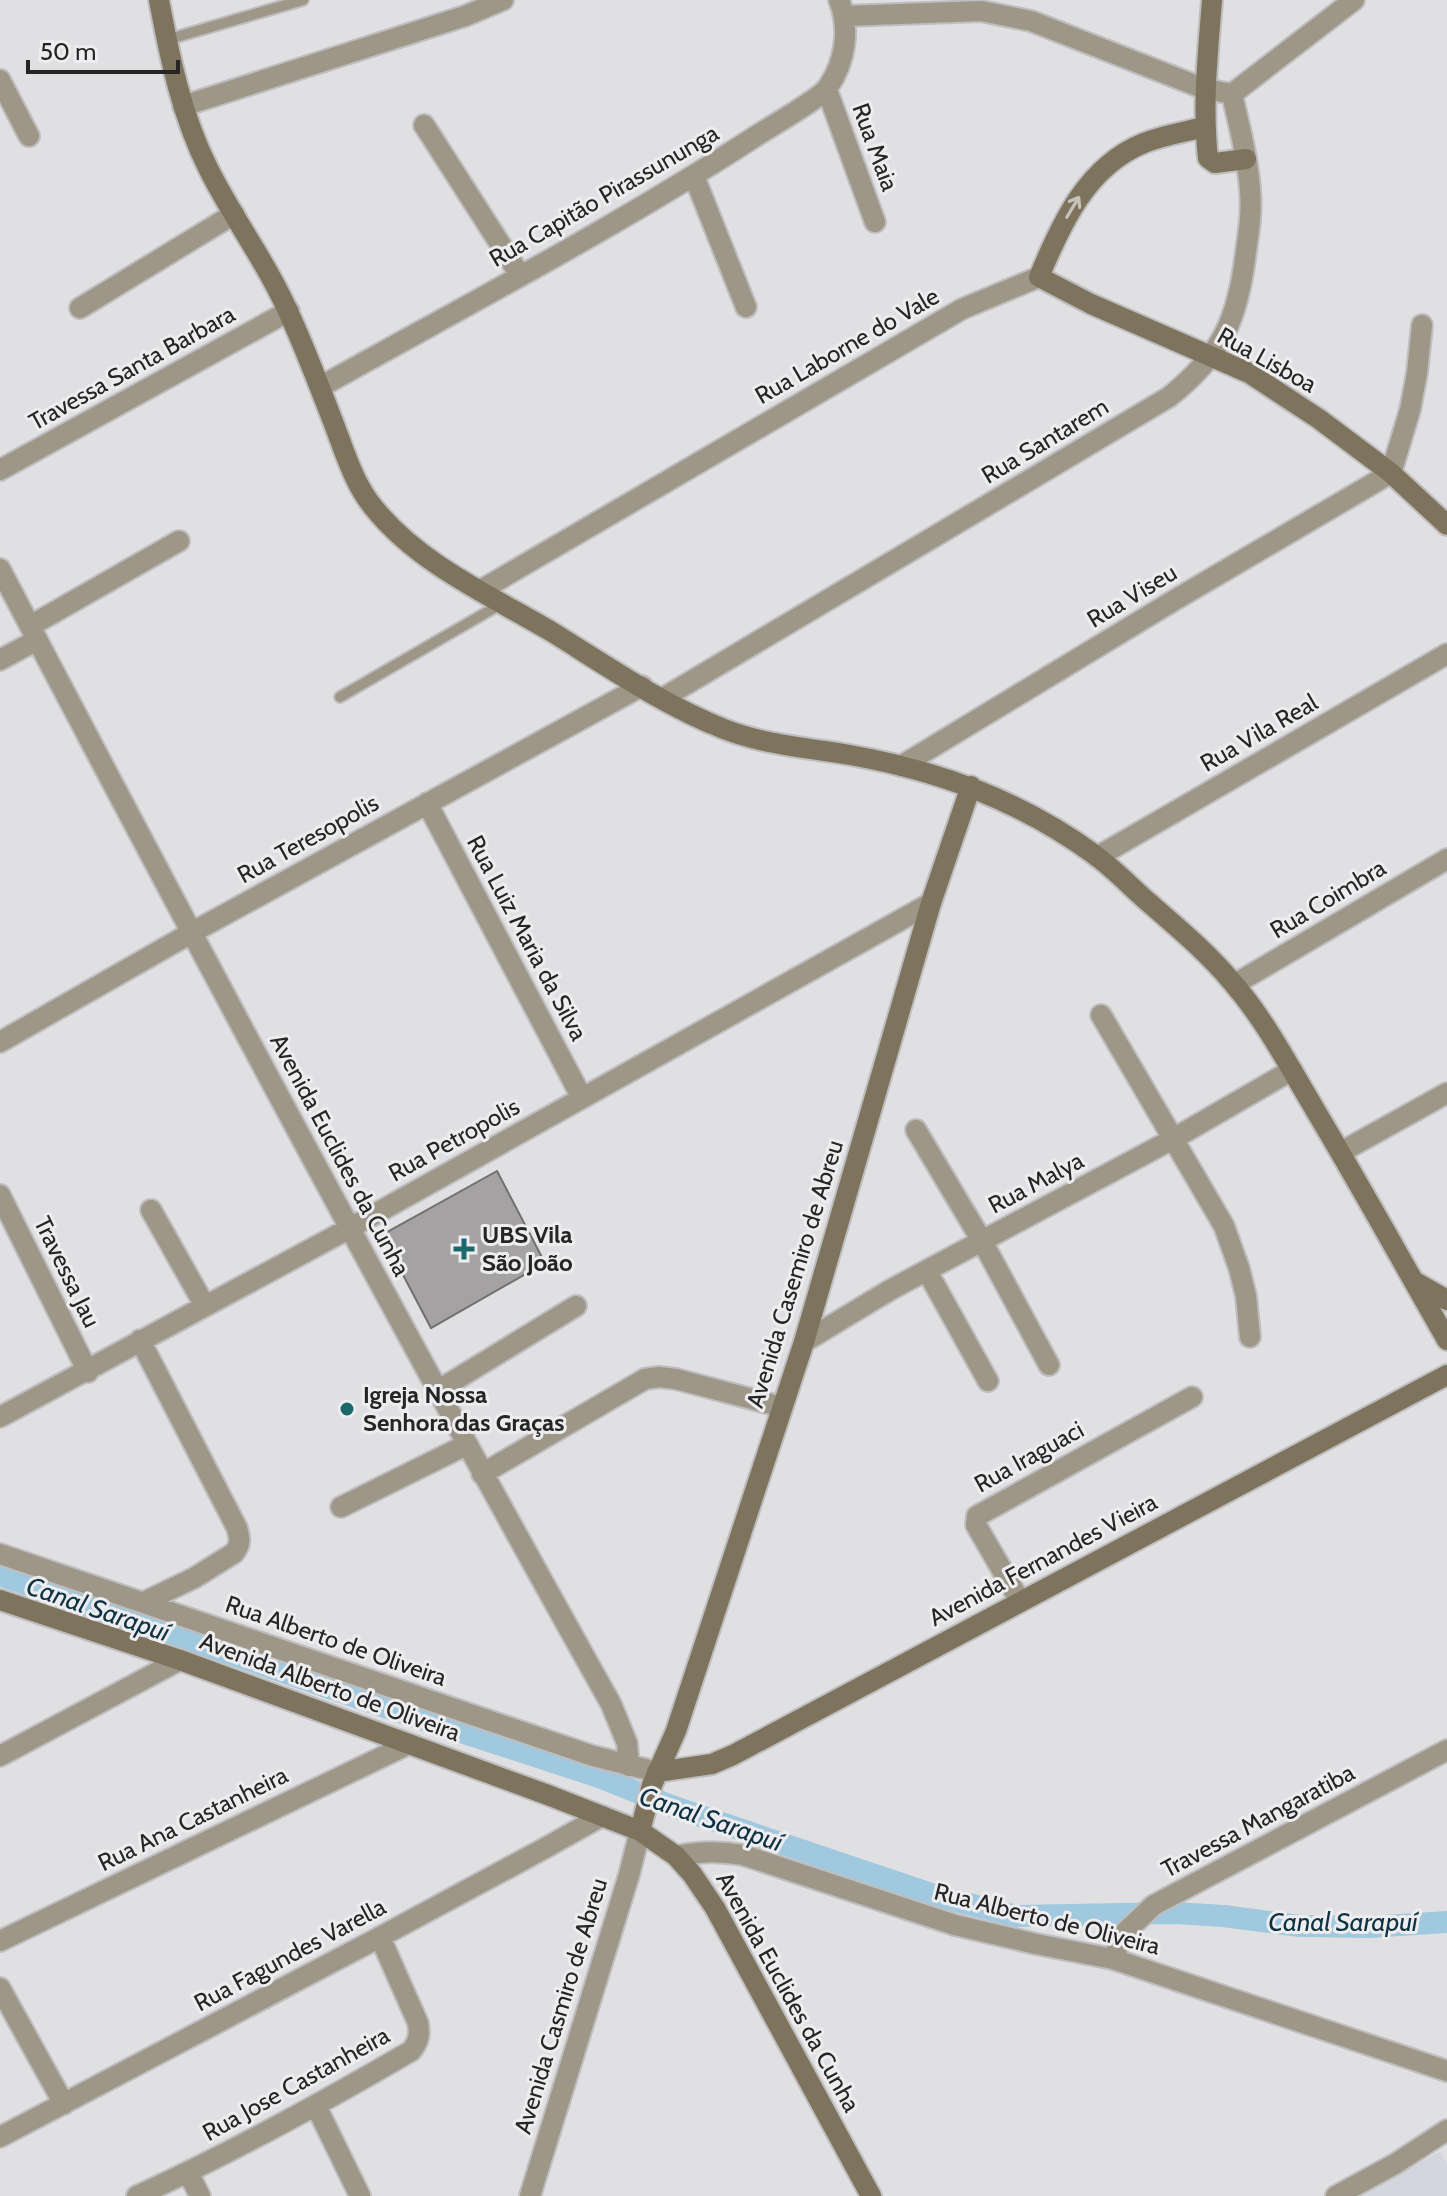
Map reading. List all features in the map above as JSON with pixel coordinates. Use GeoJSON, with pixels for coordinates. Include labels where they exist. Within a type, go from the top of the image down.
{"type":"FeatureCollection","features":[{"type":"Feature","properties":{"kind":"main road"},"geometry":{"type":"LineString","coordinates":[[159,0],[166,40],[192,133],[210,172],[289,311],[355,479],[371,505],[397,533],[428,557],[481,590],[642,686],[726,730],[772,743],[901,766],[971,786],[1010,803],[1097,857],[1192,941],[1235,984],[1341,1152],[1447,1340]]}},
{"type":"Feature","properties":{"kind":"main road"},"geometry":{"type":"LineString","coordinates":[[1212,0],[1204,127],[1210,161],[1246,159]]}},
{"type":"Feature","properties":{"kind":"main road"},"geometry":{"type":"LineString","coordinates":[[1039,277],[1076,201],[1114,158],[1145,142],[1204,127]]}},
{"type":"Feature","properties":{"kind":"main road","name":"Rua Lisboa"},"geometry":{"type":"LineString","coordinates":[[1039,277],[1091,304],[1249,373],[1319,419],[1391,473],[1447,525]]}},
{"type":"Feature","properties":{"kind":"main road","name":"Avenida Casemiro de Abreu"},"geometry":{"type":"LineString","coordinates":[[642,1823],[654,1779],[676,1731],[804,1342],[931,903],[971,786]]}},
{"type":"Feature","properties":{"kind":"main road"},"geometry":{"type":"LineString","coordinates":[[1413,1281],[1447,1300]]}},
{"type":"Feature","properties":{"kind":"main road","name":"Avenida Fernandes Vieira"},"geometry":{"type":"LineString","coordinates":[[654,1779],[712,1764],[733,1755],[1447,1375]]}},
{"type":"Feature","properties":{"kind":"main road","name":"Avenida Alberto de Oliveira"},"geometry":{"type":"LineString","coordinates":[[0,1600],[180,1660],[602,1816],[642,1823]]}},
{"type":"Feature","properties":{"kind":"main road","name":"Avenida Euclides da Cunha"},"geometry":{"type":"LineString","coordinates":[[642,1823],[692,1874],[715,1908],[871,2196]]}},
{"type":"Feature","properties":{"kind":"street"},"geometry":{"type":"LineString","coordinates":[[183,106],[465,16],[503,0]]}},
{"type":"Feature","properties":{"kind":"street"},"geometry":{"type":"LineString","coordinates":[[827,90],[845,43],[842,8],[977,6],[1031,21],[1205,89],[1232,94],[1354,0]]}},
{"type":"Feature","properties":{"kind":"street"},"geometry":{"type":"LineString","coordinates":[[0,80],[29,136]]}},
{"type":"Feature","properties":{"kind":"street","name":"Rua Capitão Pirassununga"},"geometry":{"type":"LineString","coordinates":[[320,387],[694,176],[827,90]]}},
{"type":"Feature","properties":{"kind":"street","name":"Rua Maia"},"geometry":{"type":"LineString","coordinates":[[827,90],[875,222]]}},
{"type":"Feature","properties":{"kind":"street","name":"Rua Santarem"},"geometry":{"type":"LineString","coordinates":[[663,698],[1169,397],[1193,378],[1212,357],[1233,318],[1242,284],[1250,191],[1232,94]]}},
{"type":"Feature","properties":{"kind":"street"},"geometry":{"type":"LineString","coordinates":[[424,125],[520,275]]}},
{"type":"Feature","properties":{"kind":"street"},"geometry":{"type":"LineString","coordinates":[[694,176],[746,307]]}},
{"type":"Feature","properties":{"kind":"street"},"geometry":{"type":"LineString","coordinates":[[80,308],[234,214]]}},
{"type":"Feature","properties":{"kind":"street","name":"Rua Laborne do Vale"},"geometry":{"type":"LineString","coordinates":[[481,590],[962,309],[1039,277]]}},
{"type":"Feature","properties":{"kind":"street","name":"Travessa Santa Barbara"},"geometry":{"type":"LineString","coordinates":[[0,470],[289,311]]}},
{"type":"Feature","properties":{"kind":"street"},"geometry":{"type":"LineString","coordinates":[[1391,473],[1410,410],[1422,325]]}},
{"type":"Feature","properties":{"kind":"street","name":"Rua Viseu"},"geometry":{"type":"LineString","coordinates":[[901,766],[1391,473]]}},
{"type":"Feature","properties":{"kind":"street"},"geometry":{"type":"LineString","coordinates":[[0,660],[34,633],[179,541]]}},
{"type":"Feature","properties":{"kind":"street","name":"Avenida Euclides da Cunha"},"geometry":{"type":"LineString","coordinates":[[0,569],[466,1445],[611,1704],[627,1743],[629,1766]]}},
{"type":"Feature","properties":{"kind":"street","name":"Rua Vila Real"},"geometry":{"type":"LineString","coordinates":[[1097,857],[1447,654]]}},
{"type":"Feature","properties":{"kind":"street","name":"Rua Teresopolis"},"geometry":{"type":"LineString","coordinates":[[0,1042],[191,933],[642,686]]}},
{"type":"Feature","properties":{"kind":"street","name":"Rua Luiz Maria da Silva"},"geometry":{"type":"LineString","coordinates":[[427,803],[582,1098]]}},
{"type":"Feature","properties":{"kind":"street","name":"Rua Coimbra"},"geometry":{"type":"LineString","coordinates":[[1235,984],[1447,859]]}},
{"type":"Feature","properties":{"kind":"street","name":"Rua Petropolis"},"geometry":{"type":"LineString","coordinates":[[0,1417],[350,1228],[931,903]]}},
{"type":"Feature","properties":{"kind":"street"},"geometry":{"type":"LineString","coordinates":[[1101,1015],[1224,1226],[1243,1282],[1250,1337]]}},
{"type":"Feature","properties":{"kind":"street","name":"Rua Malya"},"geometry":{"type":"LineString","coordinates":[[804,1342],[890,1290],[1173,1139],[1292,1070]]}},
{"type":"Feature","properties":{"kind":"street"},"geometry":{"type":"LineString","coordinates":[[1341,1152],[1447,1093]]}},
{"type":"Feature","properties":{"kind":"street"},"geometry":{"type":"LineString","coordinates":[[916,1130],[982,1241],[1049,1365]]}},
{"type":"Feature","properties":{"kind":"street","name":"Travessa Jau"},"geometry":{"type":"LineString","coordinates":[[0,1195],[88,1372]]}},
{"type":"Feature","properties":{"kind":"street"},"geometry":{"type":"LineString","coordinates":[[151,1210],[205,1306]]}},
{"type":"Feature","properties":{"kind":"street"},"geometry":{"type":"LineString","coordinates":[[927,1271],[988,1381]]}},
{"type":"Feature","properties":{"kind":"street"},"geometry":{"type":"LineString","coordinates":[[437,1391],[576,1306]]}},
{"type":"Feature","properties":{"kind":"street"},"geometry":{"type":"LineString","coordinates":[[140,1340],[237,1528],[240,1540],[234,1553],[194,1578],[144,1602]]}},
{"type":"Feature","properties":{"kind":"street"},"geometry":{"type":"LineString","coordinates":[[482,1474],[645,1379],[676,1379],[782,1407]]}},
{"type":"Feature","properties":{"kind":"street","name":"Rua Iraguaci"},"geometry":{"type":"LineString","coordinates":[[1020,1601],[976,1525],[977,1516],[1192,1397]]}},
{"type":"Feature","properties":{"kind":"street"},"geometry":{"type":"LineString","coordinates":[[341,1507],[466,1445]]}},
{"type":"Feature","properties":{"kind":"street","name":"Rua Alberto de Oliveira"},"geometry":{"type":"LineString","coordinates":[[0,1554],[629,1766],[654,1779]]}},
{"type":"Feature","properties":{"kind":"street"},"geometry":{"type":"LineString","coordinates":[[0,1756],[180,1660]]}},
{"type":"Feature","properties":{"kind":"street","name":"Rua Ana Castanheira"},"geometry":{"type":"LineString","coordinates":[[0,1941],[409,1744]]}},
{"type":"Feature","properties":{"kind":"street","name":"Travessa Mangaratiba"},"geometry":{"type":"LineString","coordinates":[[1113,1959],[1118,1944],[1131,1925],[1154,1905],[1447,1750]]}},
{"type":"Feature","properties":{"kind":"street","name":"Rua Fagundes Varella"},"geometry":{"type":"LineString","coordinates":[[0,2137],[602,1816]]}},
{"type":"Feature","properties":{"kind":"street","name":"Avenida Casmiro de Abreu"},"geometry":{"type":"LineString","coordinates":[[530,2196],[629,1875],[642,1823]]}},
{"type":"Feature","properties":{"kind":"street","name":"Rua Alberto de Oliveira"},"geometry":{"type":"LineString","coordinates":[[676,1856],[699,1851],[743,1855],[955,1925],[1113,1959],[1447,2071]]}},
{"type":"Feature","properties":{"kind":"street","name":"Rua Jose Castanheira"},"geometry":{"type":"LineString","coordinates":[[137,2196],[316,2106],[411,2051],[418,2043],[418,2023],[380,1937]]}},
{"type":"Feature","properties":{"kind":"street"},"geometry":{"type":"LineString","coordinates":[[0,1988],[64,2104]]}},
{"type":"Feature","properties":{"kind":"street"},"geometry":{"type":"LineString","coordinates":[[316,2106],[360,2196]]}},
{"type":"Feature","properties":{"kind":"street"},"geometry":{"type":"LineString","coordinates":[[1336,2196],[1395,2164],[1447,2130]]}},
{"type":"Feature","properties":{"kind":"street"},"geometry":{"type":"LineString","coordinates":[[188,2172],[200,2196]]}},
{"type":"Feature","properties":{"kind":"lane"},"geometry":{"type":"LineString","coordinates":[[166,40],[303,0]]}},
{"type":"Feature","properties":{"kind":"lane"},"geometry":{"type":"LineString","coordinates":[[340,697],[502,602]]}},
{"type":"Feature","properties":{"kind":"shaded area"},"geometry":{"type":"Polygon","coordinates":[[[1440,2152],[1447,2164],[1447,2196],[1357,2196],[1440,2152]]]}},
{"type":"Feature","properties":{"kind":"building","name":"UBS Vila São João"},"geometry":{"type":"Polygon","coordinates":[[[497,1171],[545,1263],[431,1328],[382,1235],[497,1171]]]}},
{"type":"Feature","properties":{"kind":"waterway","name":"Canal Sarapuí"},"geometry":{"type":"LineString","coordinates":[[0,1575],[599,1777],[674,1807],[940,1897],[1017,1916],[1175,1913],[1300,1926],[1369,1927],[1447,1922]]}},
{"type":"Feature","properties":{"kind":"place","name":"UBS Vila São João"},"geometry":{"type":"Point","coordinates":[464,1249]}},
{"type":"Feature","properties":{"kind":"place","name":"Igreja Nossa Senhora das Graças"},"geometry":{"type":"Point","coordinates":[347,1409]}}]}
